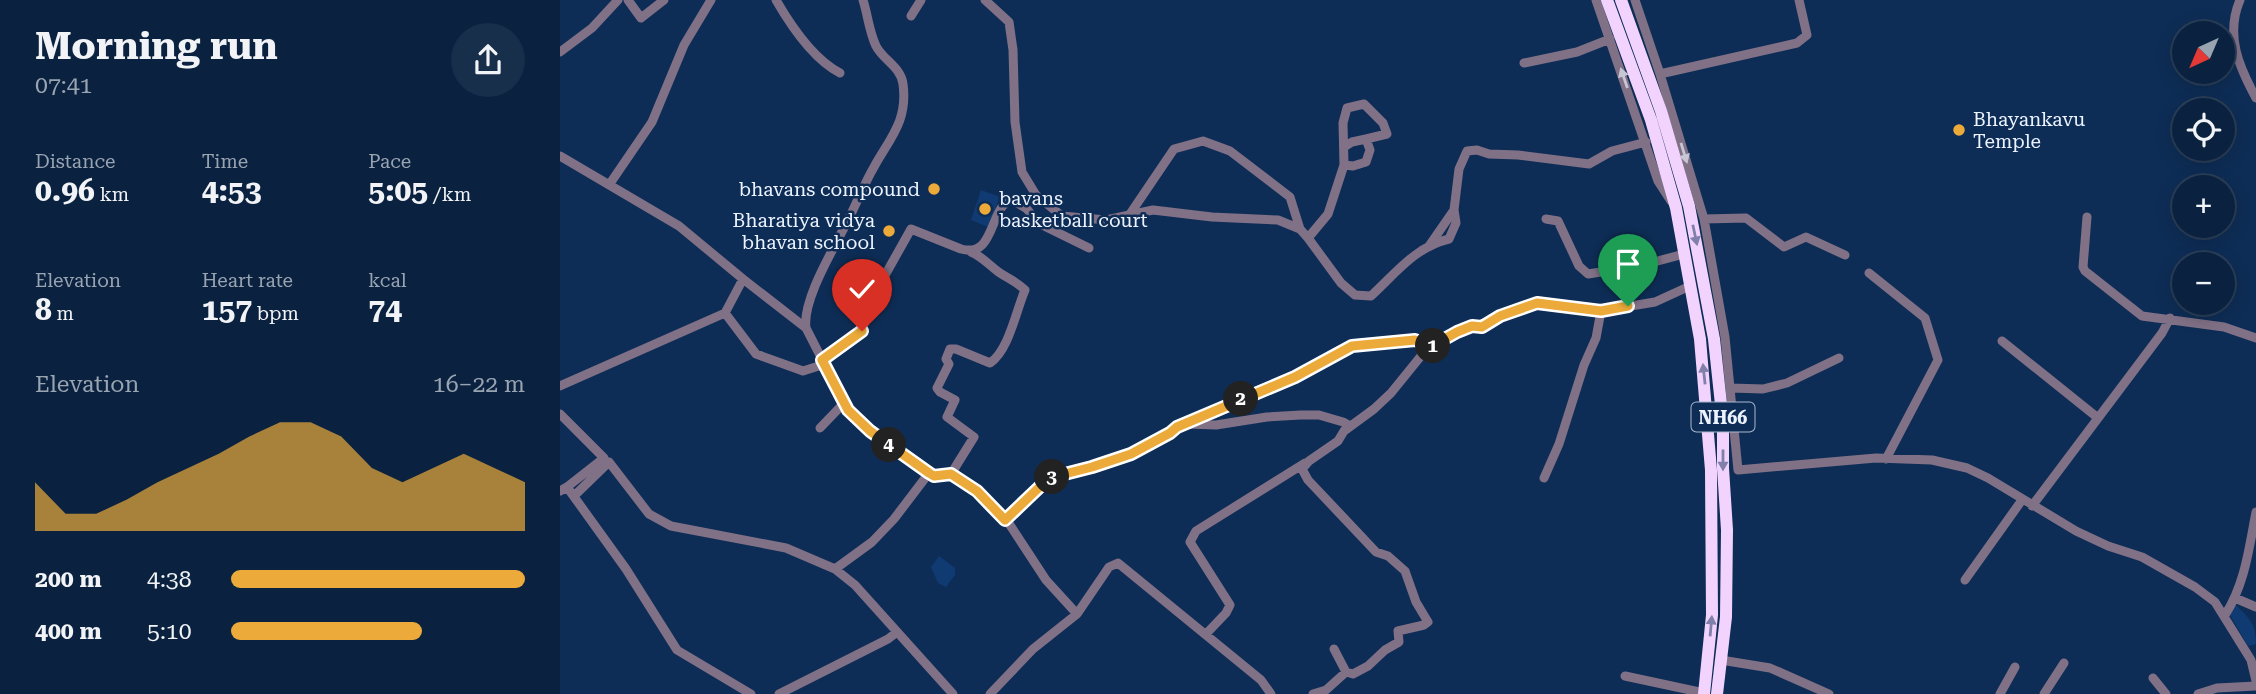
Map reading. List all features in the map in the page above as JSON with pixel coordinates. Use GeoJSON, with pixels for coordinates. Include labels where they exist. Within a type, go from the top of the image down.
{"type":"FeatureCollection","features":[{"type":"Feature","properties":{"kind":"highway","name":"NH66"},"geometry":{"type":"LineString","coordinates":[[1607,0],[1650,120],[1676,208],[1700,339],[1711,470],[1712,615],[1702,693]]}},
{"type":"Feature","properties":{"kind":"highway","name":"NH66"},"geometry":{"type":"LineString","coordinates":[[1621,0],[1661,111],[1689,206],[1714,339],[1723,423],[1727,617],[1721,660],[1702,693]]}},
{"type":"Feature","properties":{"kind":"street"},"geometry":{"type":"LineString","coordinates":[[560,52],[592,28],[618,0]]}},
{"type":"Feature","properties":{"kind":"street"},"geometry":{"type":"LineString","coordinates":[[628,0],[641,18],[664,0]]}},
{"type":"Feature","properties":{"kind":"street"},"geometry":{"type":"LineString","coordinates":[[609,185],[652,122],[684,45],[711,0]]}},
{"type":"Feature","properties":{"kind":"street"},"geometry":{"type":"LineString","coordinates":[[776,0],[817,55],[830,68],[840,73]]}},
{"type":"Feature","properties":{"kind":"street"},"geometry":{"type":"LineString","coordinates":[[863,0],[869,28],[878,50],[893,63],[903,81],[900,124],[873,169],[823,268],[804,317],[806,328],[848,410],[870,431],[929,473],[934,476],[951,474],[977,491],[1005,520],[1046,580],[1077,614]]}},
{"type":"Feature","properties":{"kind":"street"},"geometry":{"type":"LineString","coordinates":[[911,16],[921,0]]}},
{"type":"Feature","properties":{"kind":"street"},"geometry":{"type":"LineString","coordinates":[[985,0],[1009,22],[1013,50],[1017,145],[1022,172],[1036,195],[1062,216],[1106,220],[1153,210],[1212,218],[1278,220],[1300,229],[1341,283],[1355,295],[1371,296],[1401,265],[1428,247],[1454,210],[1459,169],[1467,151],[1588,164],[1612,151],[1646,142]]}},
{"type":"Feature","properties":{"kind":"street"},"geometry":{"type":"LineString","coordinates":[[1596,0],[1658,181],[1676,208]]}},
{"type":"Feature","properties":{"kind":"street"},"geometry":{"type":"LineString","coordinates":[[1634,0],[1660,74],[1704,219],[1725,337],[1738,470],[1886,458],[1932,460],[1967,468],[2097,541],[2142,556],[2215,601],[2253,656],[2256,681]]}},
{"type":"Feature","properties":{"kind":"street"},"geometry":{"type":"LineString","coordinates":[[1660,74],[1797,43],[1807,35],[1799,0]]}},
{"type":"Feature","properties":{"kind":"street"},"geometry":{"type":"LineString","coordinates":[[2236,2],[2235,55],[2256,98]]}},
{"type":"Feature","properties":{"kind":"street"},"geometry":{"type":"LineString","coordinates":[[1524,63],[1577,52],[1610,38]]}},
{"type":"Feature","properties":{"kind":"street"},"geometry":{"type":"LineString","coordinates":[[1308,237],[1328,214],[1344,165],[1343,122],[1347,108],[1364,104],[1383,123],[1387,134],[1352,142],[1344,147]]}},
{"type":"Feature","properties":{"kind":"street"},"geometry":{"type":"LineString","coordinates":[[1344,165],[1353,166],[1366,162],[1370,150],[1366,139]]}},
{"type":"Feature","properties":{"kind":"street"},"geometry":{"type":"LineString","coordinates":[[1130,214],[1174,149],[1203,141],[1230,151],[1290,197],[1300,229]]}},
{"type":"Feature","properties":{"kind":"street"},"geometry":{"type":"LineString","coordinates":[[560,156],[679,226],[806,328]]}},
{"type":"Feature","properties":{"kind":"street"},"geometry":{"type":"LineString","coordinates":[[969,251],[982,247],[1002,207],[1009,200],[1027,209],[1038,223],[1089,248]]}},
{"type":"Feature","properties":{"kind":"street"},"geometry":{"type":"LineString","coordinates":[[2087,217],[2085,271],[2142,316],[2224,327],[2256,338]]}},
{"type":"Feature","properties":{"kind":"street"},"geometry":{"type":"LineString","coordinates":[[1704,219],[1746,218],[1784,247],[1806,237],[1845,254]]}},
{"type":"Feature","properties":{"kind":"street"},"geometry":{"type":"LineString","coordinates":[[1546,219],[1558,221],[1579,266],[1588,274],[1639,266],[1684,254]]}},
{"type":"Feature","properties":{"kind":"street"},"geometry":{"type":"LineString","coordinates":[[725,313],[756,354],[803,371],[824,362],[862,331],[871,299],[911,229],[981,257],[998,272],[1018,283],[1025,290],[998,357],[990,363],[956,349],[950,349],[947,354],[949,364],[937,388],[956,400],[947,417],[974,436],[951,474]]}},
{"type":"Feature","properties":{"kind":"street"},"geometry":{"type":"LineString","coordinates":[[1869,273],[1925,318],[1938,360],[1886,458]]}},
{"type":"Feature","properties":{"kind":"street"},"geometry":{"type":"LineString","coordinates":[[560,386],[725,313],[743,279]]}},
{"type":"Feature","properties":{"kind":"street"},"geometry":{"type":"LineString","coordinates":[[1206,634],[1230,605],[1190,542],[1196,531],[1338,441],[1344,431],[1374,409],[1397,387],[1412,364],[1432,346],[1457,332],[1472,326],[1482,327],[1500,316],[1537,303],[1601,311],[1656,302],[1690,286]]}},
{"type":"Feature","properties":{"kind":"street"},"geometry":{"type":"LineString","coordinates":[[1544,478],[1559,444],[1584,365],[1596,338],[1601,311]]}},
{"type":"Feature","properties":{"kind":"street"},"geometry":{"type":"LineString","coordinates":[[2032,506],[2162,333],[2170,318]]}},
{"type":"Feature","properties":{"kind":"street"},"geometry":{"type":"LineString","coordinates":[[1005,520],[1049,478],[1131,454],[1177,427],[1295,377],[1352,346],[1415,340],[1432,346]]}},
{"type":"Feature","properties":{"kind":"street"},"geometry":{"type":"LineString","coordinates":[[2002,341],[2098,418]]}},
{"type":"Feature","properties":{"kind":"street"},"geometry":{"type":"LineString","coordinates":[[1731,388],[1763,389],[1787,383],[1839,358]]}},
{"type":"Feature","properties":{"kind":"street"},"geometry":{"type":"LineString","coordinates":[[820,428],[844,403]]}},
{"type":"Feature","properties":{"kind":"street"},"geometry":{"type":"LineString","coordinates":[[560,414],[604,458],[564,489],[574,496],[626,569],[677,650],[751,694]]}},
{"type":"Feature","properties":{"kind":"street"},"geometry":{"type":"LineString","coordinates":[[1187,424],[1216,425],[1267,417],[1319,415],[1350,426]]}},
{"type":"Feature","properties":{"kind":"street"},"geometry":{"type":"LineString","coordinates":[[1309,461],[1302,469],[1308,480],[1376,552],[1388,556],[1405,571],[1416,601],[1428,622],[1398,631],[1399,642],[1385,650],[1360,672],[1346,672],[1334,649]]}},
{"type":"Feature","properties":{"kind":"street"},"geometry":{"type":"LineString","coordinates":[[574,496],[609,462],[649,514],[671,526],[786,548],[835,569],[855,585],[953,694]]}},
{"type":"Feature","properties":{"kind":"street"},"geometry":{"type":"LineString","coordinates":[[835,569],[872,542],[894,519],[929,473]]}},
{"type":"Feature","properties":{"kind":"street"},"geometry":{"type":"LineString","coordinates":[[1965,580],[2022,500]]}},
{"type":"Feature","properties":{"kind":"street"},"geometry":{"type":"LineString","coordinates":[[2225,615],[2235,598],[2250,548],[2256,512]]}},
{"type":"Feature","properties":{"kind":"street"},"geometry":{"type":"LineString","coordinates":[[990,694],[1033,649],[1077,614],[1109,567],[1118,563],[1261,680],[1271,694]]}},
{"type":"Feature","properties":{"kind":"street"},"geometry":{"type":"LineString","coordinates":[[2235,598],[2256,607]]}},
{"type":"Feature","properties":{"kind":"street"},"geometry":{"type":"LineString","coordinates":[[779,694],[897,632]]}},
{"type":"Feature","properties":{"kind":"street"},"geometry":{"type":"LineString","coordinates":[[1721,660],[1770,668],[1829,694]]}},
{"type":"Feature","properties":{"kind":"street"},"geometry":{"type":"LineString","coordinates":[[2044,694],[2064,663]]}},
{"type":"Feature","properties":{"kind":"street"},"geometry":{"type":"LineString","coordinates":[[2000,694],[2015,667]]}},
{"type":"Feature","properties":{"kind":"street"},"geometry":{"type":"LineString","coordinates":[[1314,694],[1326,690],[1346,672]]}},
{"type":"Feature","properties":{"kind":"street"},"geometry":{"type":"LineString","coordinates":[[1625,676],[1702,693]]}},
{"type":"Feature","properties":{"kind":"street"},"geometry":{"type":"LineString","coordinates":[[2152,678],[2166,694]]}},
{"type":"Feature","properties":{"kind":"street"},"geometry":{"type":"LineString","coordinates":[[2198,694],[2217,688],[2256,686]]}},
{"type":"Feature","properties":{"kind":"shaded area","name":"bavans basketball court"},"geometry":{"type":"Polygon","coordinates":[[[981,190],[1000,197],[988,227],[971,220],[981,190]]]}},
{"type":"Feature","properties":{"kind":"shaded area"},"geometry":{"type":"Polygon","coordinates":[[[939,556],[955,568],[955,575],[946,587],[938,583],[931,567],[939,556]]]}},
{"type":"Feature","properties":{"kind":"shaded area"},"geometry":{"type":"Polygon","coordinates":[[[2235,604],[2251,621],[2256,644],[2248,646],[2230,615],[2235,604]]]}},
{"type":"Feature","properties":{"kind":"place","name":"Bhayankavu Temple"},"geometry":{"type":"Point","coordinates":[1959,130]}},
{"type":"Feature","properties":{"kind":"place","name":"bhavans compound"},"geometry":{"type":"Point","coordinates":[934,189]}},
{"type":"Feature","properties":{"kind":"place","name":"bavans basketball court"},"geometry":{"type":"Point","coordinates":[985,209]}},
{"type":"Feature","properties":{"kind":"place","name":"Bharatiya vidya bhavan school"},"geometry":{"type":"Point","coordinates":[889,231]}},
{"type":"Feature","properties":{"kind":"route"},"geometry":{"type":"LineString","coordinates":[[862,331],[822,360],[848,410],[870,431],[919,468],[934,476],[951,474],[977,491],[1005,520],[1049,478],[1131,454],[1177,427],[1295,377],[1352,346],[1415,340],[1432,346],[1457,332],[1472,326],[1482,327],[1500,316],[1537,303],[1601,311],[1628,306]]}}]}
